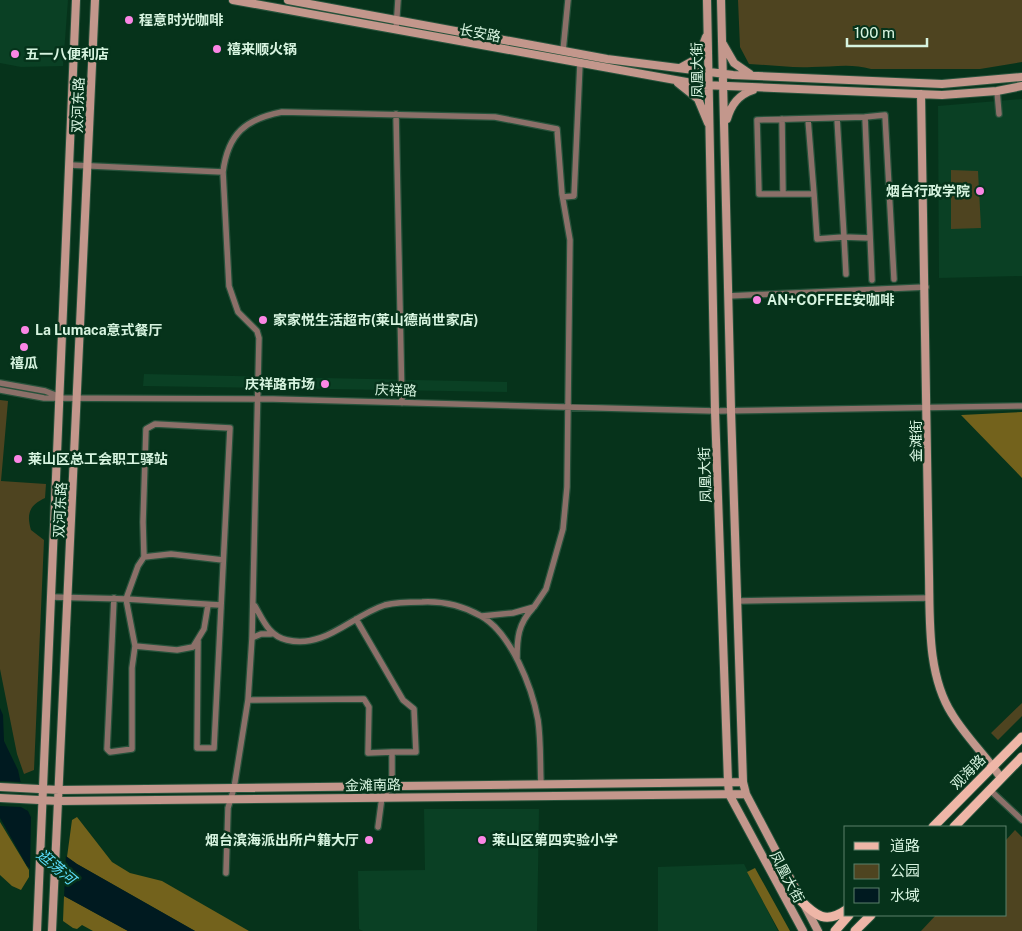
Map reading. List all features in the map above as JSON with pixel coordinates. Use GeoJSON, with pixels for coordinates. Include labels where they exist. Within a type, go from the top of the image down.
{"type":"FeatureCollection","features":[{"type":"Feature","properties":{"kind":"main road","name":"观海路"},"geometry":{"type":"LineString","coordinates":[[934,826],[1022,737]]}},
{"type":"Feature","properties":{"kind":"main road","name":"观海路"},"geometry":{"type":"LineString","coordinates":[[955,826],[1022,758]]}},
{"type":"Feature","properties":{"kind":"main road"},"geometry":{"type":"LineString","coordinates":[[801,900],[818,915],[828,918],[836,917],[844,911]]}},
{"type":"Feature","properties":{"kind":"main road"},"geometry":{"type":"LineString","coordinates":[[835,931],[848,916]]}},
{"type":"Feature","properties":{"kind":"main road"},"geometry":{"type":"LineString","coordinates":[[855,931],[870,916]]}},
{"type":"Feature","properties":{"kind":"street","name":"双河东路"},"geometry":{"type":"LineString","coordinates":[[37,931],[76,0]]}},
{"type":"Feature","properties":{"kind":"street","name":"双河东路"},"geometry":{"type":"LineString","coordinates":[[52,931],[89,165],[95,0]]}},
{"type":"Feature","properties":{"kind":"street","name":"长安路"},"geometry":{"type":"LineString","coordinates":[[233,0],[710,86],[921,94],[997,91],[1022,86]]}},
{"type":"Feature","properties":{"kind":"street","name":"长安路"},"geometry":{"type":"LineString","coordinates":[[288,0],[563,51],[723,74],[922,84],[980,82],[1022,77]]}},
{"type":"Feature","properties":{"kind":"street"},"geometry":{"type":"LineString","coordinates":[[396,30],[398,0]]}},
{"type":"Feature","properties":{"kind":"street"},"geometry":{"type":"LineString","coordinates":[[563,51],[568,0]]}},
{"type":"Feature","properties":{"kind":"street","name":"凤凰大街"},"geometry":{"type":"LineString","coordinates":[[707,0],[715,411],[729,794],[803,931]]}},
{"type":"Feature","properties":{"kind":"street","name":"凤凰大街"},"geometry":{"type":"LineString","coordinates":[[721,0],[731,410],[743,782],[746,794],[818,931]]}},
{"type":"Feature","properties":{"kind":"street"},"geometry":{"type":"LineString","coordinates":[[678,68],[698,58],[708,31]]}},
{"type":"Feature","properties":{"kind":"street"},"geometry":{"type":"LineString","coordinates":[[722,42],[740,69],[756,76]]}},
{"type":"Feature","properties":{"kind":"street"},"geometry":{"type":"LineString","coordinates":[[563,197],[574,196],[580,64]]}},
{"type":"Feature","properties":{"kind":"street"},"geometry":{"type":"LineString","coordinates":[[675,80],[686,87],[698,100],[710,132]]}},
{"type":"Feature","properties":{"kind":"street","name":"金滩街"},"geometry":{"type":"LineString","coordinates":[[922,84],[932,647],[942,694],[951,714],[1002,778]]}},
{"type":"Feature","properties":{"kind":"street"},"geometry":{"type":"LineString","coordinates":[[724,128],[732,106],[740,96],[756,88]]}},
{"type":"Feature","properties":{"kind":"street"},"geometry":{"type":"LineString","coordinates":[[997,91],[1000,114]]}},
{"type":"Feature","properties":{"kind":"street"},"geometry":{"type":"LineString","coordinates":[[226,873],[228,808],[234,788],[248,700],[254,605],[259,338],[257,331],[238,312],[229,286],[223,172],[225,159],[232,141],[243,126],[264,116],[282,112],[495,117],[557,129],[563,197],[570,240],[567,487],[563,529],[546,589],[522,619],[517,637],[517,661]]}},
{"type":"Feature","properties":{"kind":"street"},"geometry":{"type":"LineString","coordinates":[[396,114],[402,403]]}},
{"type":"Feature","properties":{"kind":"street"},"geometry":{"type":"LineString","coordinates":[[814,194],[759,194],[757,120],[885,115],[894,279]]}},
{"type":"Feature","properties":{"kind":"street"},"geometry":{"type":"LineString","coordinates":[[865,117],[872,280]]}},
{"type":"Feature","properties":{"kind":"street"},"geometry":{"type":"LineString","coordinates":[[837,118],[846,274]]}},
{"type":"Feature","properties":{"kind":"street"},"geometry":{"type":"LineString","coordinates":[[782,119],[783,194]]}},
{"type":"Feature","properties":{"kind":"street"},"geometry":{"type":"LineString","coordinates":[[808,119],[817,239],[870,238]]}},
{"type":"Feature","properties":{"kind":"street"},"geometry":{"type":"LineString","coordinates":[[70,165],[223,172]]}},
{"type":"Feature","properties":{"kind":"street"},"geometry":{"type":"LineString","coordinates":[[728,296],[926,288]]}},
{"type":"Feature","properties":{"kind":"street"},"geometry":{"type":"LineString","coordinates":[[714,316],[716,334],[721,340],[727,335],[729,320]]}},
{"type":"Feature","properties":{"kind":"street","name":"庆祥路"},"geometry":{"type":"LineString","coordinates":[[0,383],[45,391],[60,396]]}},
{"type":"Feature","properties":{"kind":"street","name":"庆祥路"},"geometry":{"type":"LineString","coordinates":[[0,390],[44,398],[60,396],[258,399],[715,411],[1022,406]]}},
{"type":"Feature","properties":{"kind":"street"},"geometry":{"type":"LineString","coordinates":[[114,598],[107,749],[110,752],[132,750],[132,668],[135,646],[126,598],[138,566],[144,557],[143,522],[146,429],[155,424],[230,428],[214,748],[197,748],[198,641]]}},
{"type":"Feature","properties":{"kind":"street"},"geometry":{"type":"LineString","coordinates":[[718,504],[720,489],[726,486],[732,492],[734,504]]}},
{"type":"Feature","properties":{"kind":"street"},"geometry":{"type":"LineString","coordinates":[[144,557],[171,554],[223,560]]}},
{"type":"Feature","properties":{"kind":"street"},"geometry":{"type":"LineString","coordinates":[[51,597],[126,598],[220,606]]}},
{"type":"Feature","properties":{"kind":"street"},"geometry":{"type":"LineString","coordinates":[[737,602],[930,598]]}},
{"type":"Feature","properties":{"kind":"street"},"geometry":{"type":"LineString","coordinates":[[252,638],[261,634],[272,634],[288,641],[316,640],[384,606],[410,602],[446,603],[482,616],[513,613],[534,606]]}},
{"type":"Feature","properties":{"kind":"street"},"geometry":{"type":"LineString","coordinates":[[135,646],[185,649],[193,647],[204,629],[208,604]]}},
{"type":"Feature","properties":{"kind":"street"},"geometry":{"type":"LineString","coordinates":[[254,605],[272,634]]}},
{"type":"Feature","properties":{"kind":"street"},"geometry":{"type":"LineString","coordinates":[[482,616],[502,637],[517,661],[530,690],[538,720],[542,784]]}},
{"type":"Feature","properties":{"kind":"street"},"geometry":{"type":"LineString","coordinates":[[248,700],[364,699],[369,707],[368,753],[416,752],[414,709],[403,700],[356,619]]}},
{"type":"Feature","properties":{"kind":"street"},"geometry":{"type":"LineString","coordinates":[[727,741],[728,727],[731,722],[739,726],[741,739]]}},
{"type":"Feature","properties":{"kind":"street"},"geometry":{"type":"LineString","coordinates":[[378,827],[379,806],[382,797],[392,786],[392,752]]}},
{"type":"Feature","properties":{"kind":"street","name":"金滩南路"},"geometry":{"type":"LineString","coordinates":[[0,787],[59,790],[743,782]]}},
{"type":"Feature","properties":{"kind":"street"},"geometry":{"type":"LineString","coordinates":[[654,783],[654,794]]}},
{"type":"Feature","properties":{"kind":"street"},"geometry":{"type":"LineString","coordinates":[[990,790],[1022,820]]}},
{"type":"Feature","properties":{"kind":"street","name":"金滩南路"},"geometry":{"type":"LineString","coordinates":[[0,798],[59,801],[746,794]]}},
{"type":"Feature","properties":{"kind":"shaded area"},"geometry":{"type":"Polygon","coordinates":[[[0,0],[68,0],[63,66],[21,67],[0,63],[0,0]]]}},
{"type":"Feature","properties":{"kind":"shaded area","name":"烟台行政学院"},"geometry":{"type":"Polygon","coordinates":[[[1022,99],[1022,276],[939,278],[938,106],[1022,99]]]}},
{"type":"Feature","properties":{"kind":"shaded area","name":"庆祥路市场"},"geometry":{"type":"Polygon","coordinates":[[[144,374],[507,382],[507,392],[143,386],[144,374]]]}},
{"type":"Feature","properties":{"kind":"shaded area"},"geometry":{"type":"Polygon","coordinates":[[[1022,412],[1022,478],[961,415],[1022,412]]]}},
{"type":"Feature","properties":{"kind":"shaded area","name":"莱山区第四实验小学"},"geometry":{"type":"Polygon","coordinates":[[[424,809],[539,809],[537,931],[363,931],[359,929],[358,871],[425,870],[424,809]]]}},
{"type":"Feature","properties":{"kind":"shaded area"},"geometry":{"type":"Polygon","coordinates":[[[77,817],[112,862],[130,873],[162,881],[249,931],[195,931],[77,864],[67,857],[72,820],[77,817]]]}},
{"type":"Feature","properties":{"kind":"shaded area"},"geometry":{"type":"Polygon","coordinates":[[[0,822],[29,870],[29,877],[21,890],[12,886],[0,875],[0,822]]]}},
{"type":"Feature","properties":{"kind":"shaded area"},"geometry":{"type":"Polygon","coordinates":[[[744,864],[778,931],[658,931],[658,867],[744,864]]]}},
{"type":"Feature","properties":{"kind":"shaded area"},"geometry":{"type":"Polygon","coordinates":[[[755,868],[790,931],[779,931],[747,872],[755,868]]]}},
{"type":"Feature","properties":{"kind":"shaded area"},"geometry":{"type":"Polygon","coordinates":[[[64,896],[128,931],[93,931],[82,925],[77,929],[73,928],[63,921],[64,896]]]}},
{"type":"Feature","properties":{"kind":"green space"},"geometry":{"type":"Polygon","coordinates":[[[738,0],[1022,0],[1022,62],[980,69],[871,69],[849,66],[796,67],[749,64],[740,47],[738,0]]]}},
{"type":"Feature","properties":{"kind":"green space"},"geometry":{"type":"Polygon","coordinates":[[[951,170],[978,171],[981,228],[951,229],[951,170]]]}},
{"type":"Feature","properties":{"kind":"green space"},"geometry":{"type":"Polygon","coordinates":[[[0,400],[8,401],[1,481],[46,484],[45,498],[33,507],[29,514],[31,530],[44,540],[34,770],[24,774],[17,754],[0,669],[0,400]]]}},
{"type":"Feature","properties":{"kind":"green space"},"geometry":{"type":"Polygon","coordinates":[[[1022,703],[1022,716],[998,740],[991,733],[1022,703]]]}},
{"type":"Feature","properties":{"kind":"green space"},"geometry":{"type":"Polygon","coordinates":[[[1015,830],[1022,837],[1022,931],[921,931],[935,916],[1007,916],[1007,839],[1015,830]]]}},
{"type":"Feature","properties":{"kind":"water","name":"逛荡河"},"geometry":{"type":"Polygon","coordinates":[[[0,708],[3,715],[4,741],[18,770],[26,807],[39,833],[49,844],[77,864],[195,931],[128,931],[55,891],[27,866],[0,818],[0,708]]]}},
{"type":"Feature","properties":{"kind":"pier"},"geometry":{"type":"Polygon","coordinates":[[[0,781],[21,782],[28,811],[21,807],[0,806],[0,781]]]}},
{"type":"Feature","properties":{"kind":"pier"},"geometry":{"type":"Polygon","coordinates":[[[28,811],[41,832],[66,853],[64,898],[30,871],[31,817],[28,811]]]}},
{"type":"Feature","properties":{"kind":"place","name":"程意时光咖啡"},"geometry":{"type":"Point","coordinates":[129,20]}},
{"type":"Feature","properties":{"kind":"place","name":"禧来顺火锅"},"geometry":{"type":"Point","coordinates":[217,49]}},
{"type":"Feature","properties":{"kind":"place","name":"五一八便利店"},"geometry":{"type":"Point","coordinates":[15,54]}},
{"type":"Feature","properties":{"kind":"place","name":"烟台行政学院"},"geometry":{"type":"Point","coordinates":[980,191]}},
{"type":"Feature","properties":{"kind":"place","name":"AN+COFFEE安咖啡"},"geometry":{"type":"Point","coordinates":[757,300]}},
{"type":"Feature","properties":{"kind":"place","name":"家家悦生活超市(莱山德尚世家店)"},"geometry":{"type":"Point","coordinates":[263,320]}},
{"type":"Feature","properties":{"kind":"place","name":"La Lumaca意式餐厅"},"geometry":{"type":"Point","coordinates":[25,330]}},
{"type":"Feature","properties":{"kind":"place","name":"禧瓜"},"geometry":{"type":"Point","coordinates":[24,347]}},
{"type":"Feature","properties":{"kind":"place","name":"庆祥路市场"},"geometry":{"type":"Point","coordinates":[325,384]}},
{"type":"Feature","properties":{"kind":"place","name":"莱山区总工会职工驿站"},"geometry":{"type":"Point","coordinates":[18,459]}},
{"type":"Feature","properties":{"kind":"place","name":"烟台滨海派出所户籍大厅"},"geometry":{"type":"Point","coordinates":[369,840]}},
{"type":"Feature","properties":{"kind":"place","name":"莱山区第四实验小学"},"geometry":{"type":"Point","coordinates":[482,840]}}]}
